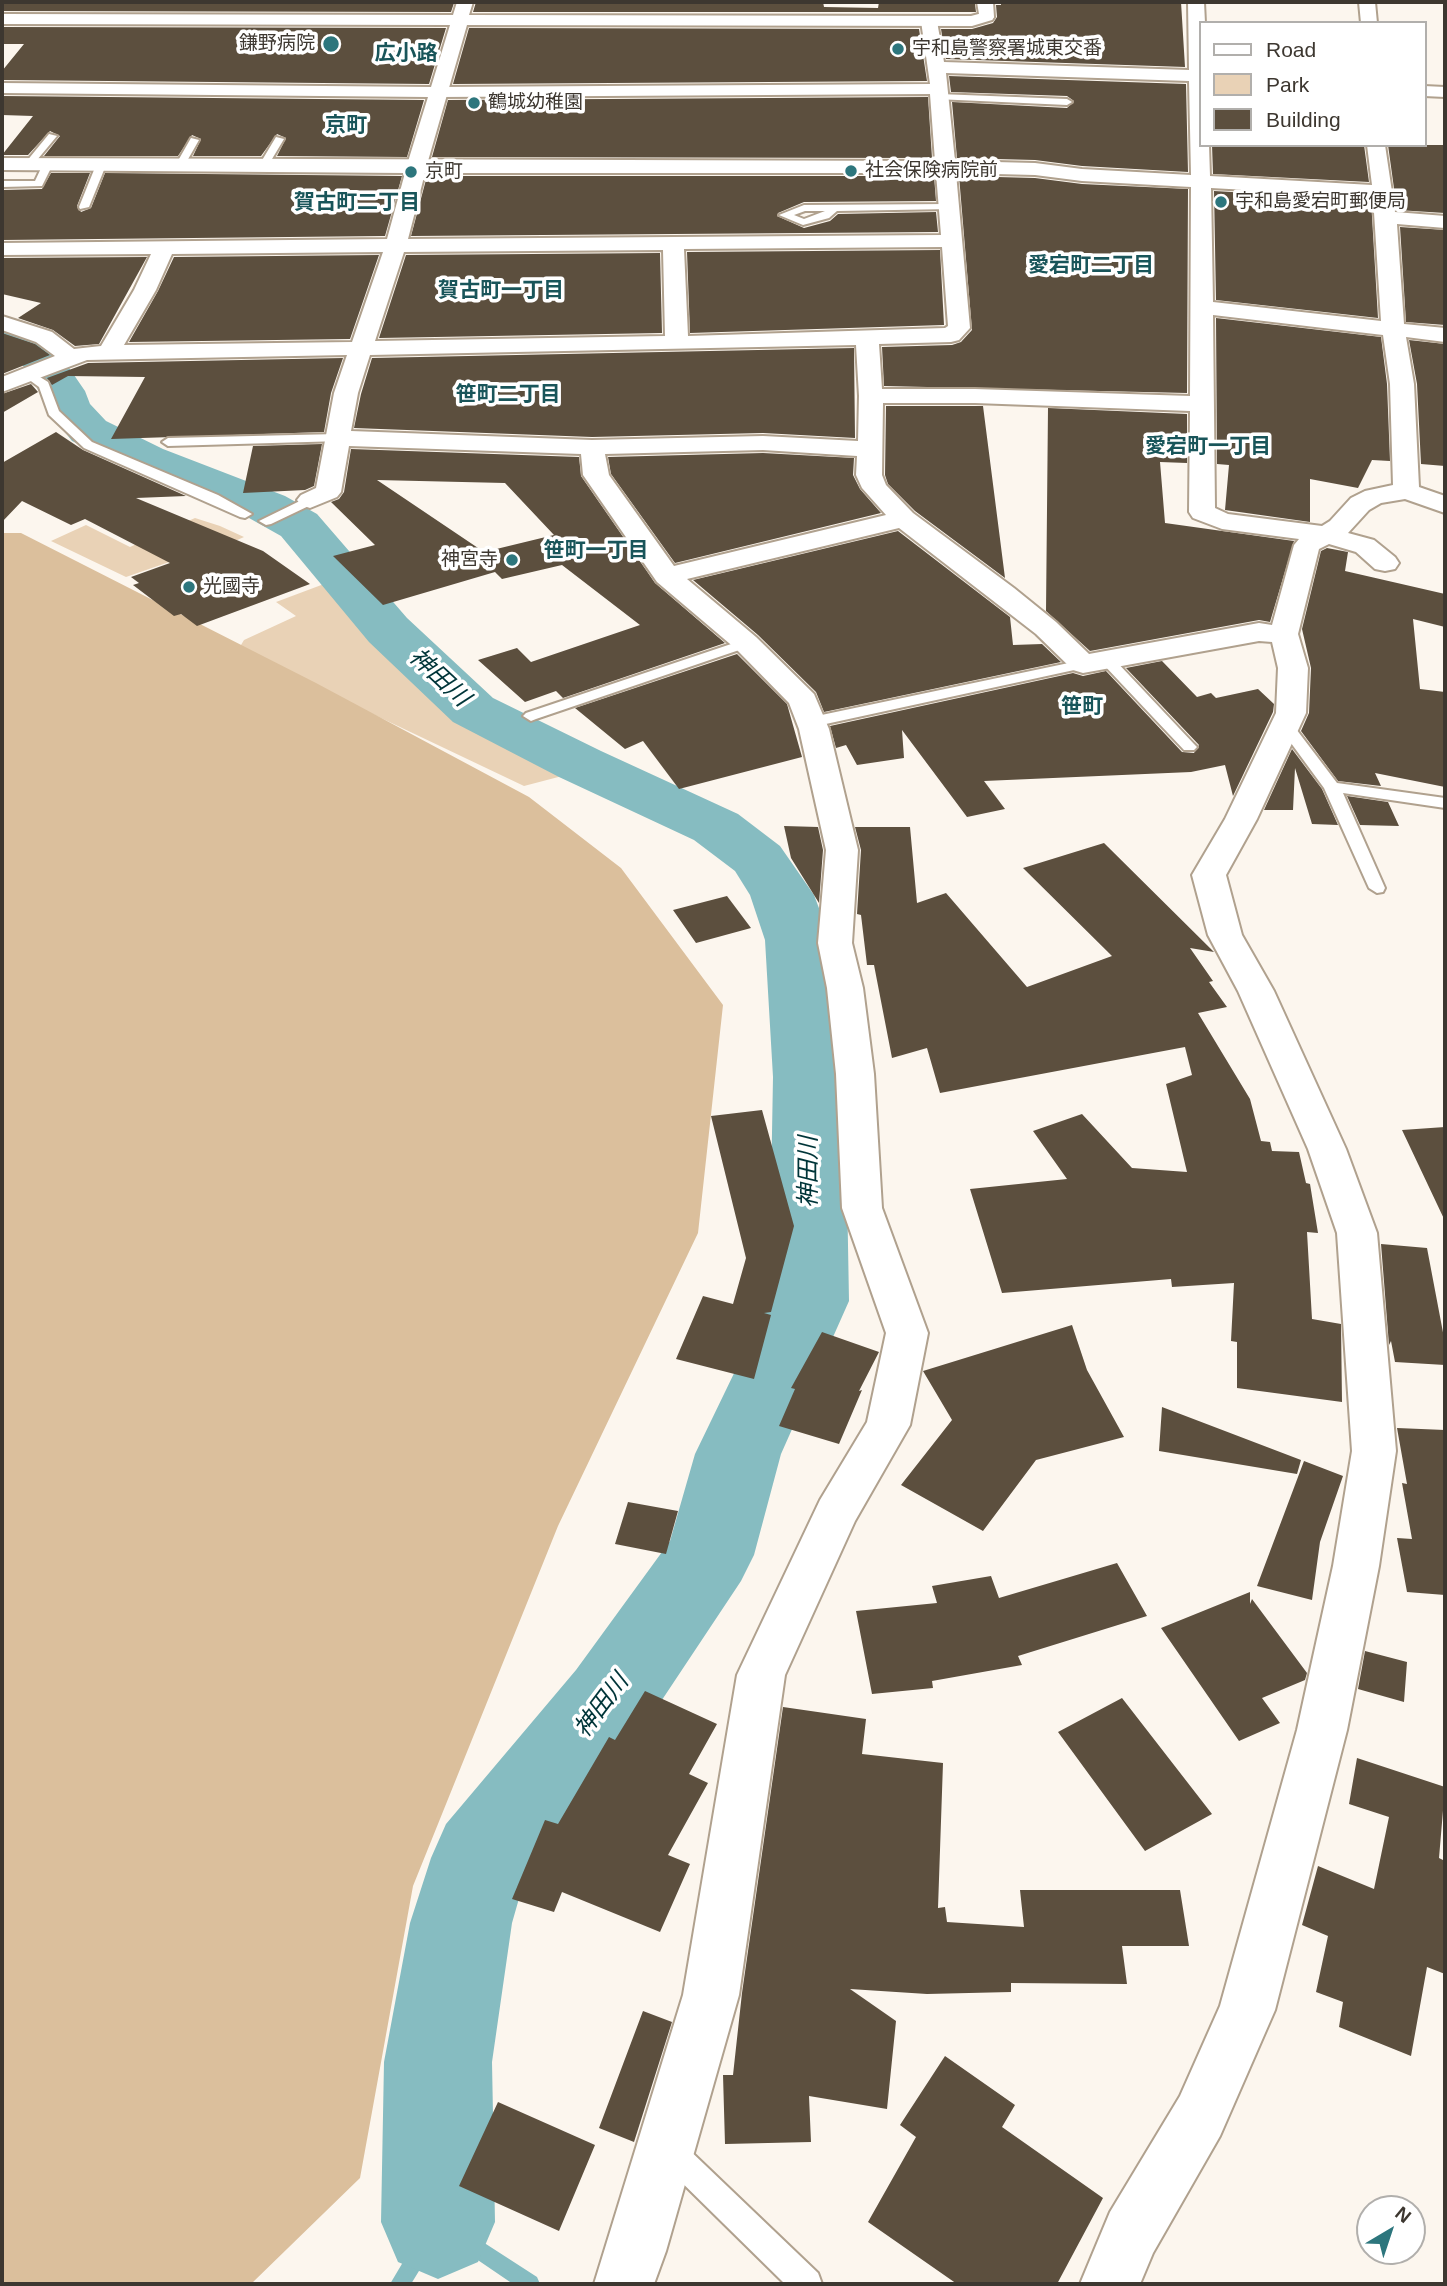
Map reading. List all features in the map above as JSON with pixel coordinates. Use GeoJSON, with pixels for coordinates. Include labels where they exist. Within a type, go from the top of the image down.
{"type":"FeatureCollection","features":[{"type":"Feature","properties":{"kind":"street"},"geometry":{"type":"LineString","coordinates":[[2,14],[36,2]]}},
{"type":"Feature","properties":{"kind":"street"},"geometry":{"type":"LineString","coordinates":[[303,504],[328,492],[346,393],[396,246],[465,2]]}},
{"type":"Feature","properties":{"kind":"street"},"geometry":{"type":"LineString","coordinates":[[937,67],[1198,73],[1196,2]]}},
{"type":"Feature","properties":{"kind":"street"},"geometry":{"type":"LineString","coordinates":[[1367,2],[1368,21]]}},
{"type":"Feature","properties":{"kind":"street"},"geometry":{"type":"LineString","coordinates":[[2,19],[972,21],[985,9]]}},
{"type":"Feature","properties":{"kind":"street"},"geometry":{"type":"LineString","coordinates":[[2,385],[66,358],[85,353],[677,344],[867,340],[951,335],[959,328],[937,67],[932,54],[929,21]]}},
{"type":"Feature","properties":{"kind":"street"},"geometry":{"type":"LineString","coordinates":[[2,88],[939,93]]}},
{"type":"Feature","properties":{"kind":"street"},"geometry":{"type":"LineString","coordinates":[[1426,91],[1445,92]]}},
{"type":"Feature","properties":{"kind":"street"},"geometry":{"type":"LineString","coordinates":[[1199,147],[1202,237],[1202,512],[1223,521],[1324,534],[1364,545],[1385,563]]}},
{"type":"Feature","properties":{"kind":"street"},"geometry":{"type":"LineString","coordinates":[[1376,147],[1385,204],[1393,329],[1402,384],[1404,477],[1407,491]]}},
{"type":"Feature","properties":{"kind":"street"},"geometry":{"type":"LineString","coordinates":[[2,164],[1035,169],[1082,175],[1199,180],[1385,204],[1445,222]]}},
{"type":"Feature","properties":{"kind":"street"},"geometry":{"type":"LineString","coordinates":[[2,249],[951,242]]}},
{"type":"Feature","properties":{"kind":"street"},"geometry":{"type":"LineString","coordinates":[[673,243],[677,344]]}},
{"type":"Feature","properties":{"kind":"street"},"geometry":{"type":"LineString","coordinates":[[108,354],[145,290],[165,246]]}},
{"type":"Feature","properties":{"kind":"street"},"geometry":{"type":"LineString","coordinates":[[1201,307],[1445,335]]}},
{"type":"Feature","properties":{"kind":"street"},"geometry":{"type":"LineString","coordinates":[[2,323],[44,337],[66,358]]}},
{"type":"Feature","properties":{"kind":"street"},"geometry":{"type":"LineString","coordinates":[[867,340],[871,396],[869,475],[875,488],[904,519],[1096,662],[1259,632],[1284,634]]}},
{"type":"Feature","properties":{"kind":"street"},"geometry":{"type":"LineString","coordinates":[[871,396],[975,396],[1200,404]]}},
{"type":"Feature","properties":{"kind":"street"},"geometry":{"type":"LineString","coordinates":[[338,438],[592,447],[763,443],[870,449]]}},
{"type":"Feature","properties":{"kind":"street"},"geometry":{"type":"LineString","coordinates":[[592,447],[596,475],[667,576],[746,643],[803,700],[812,722],[822,755],[842,850],[835,943],[845,988],[855,1074],[862,1208],[907,1333],[888,1425],[836,1513],[761,1675],[711,1995],[624,2284]]}},
{"type":"Feature","properties":{"kind":"street"},"geometry":{"type":"LineString","coordinates":[[1110,2284],[1131,2233],[1200,2116],[1247,2010],[1322,1730],[1356,1566],[1374,1451],[1357,1233],[1322,1137],[1256,991],[1225,935],[1209,875],[1241,819],[1291,713],[1293,668],[1284,634],[1307,545],[1339,527],[1360,504],[1374,496],[1407,491],[1445,505]]}},
{"type":"Feature","properties":{"kind":"street"},"geometry":{"type":"LineString","coordinates":[[667,576],[904,519]]}},
{"type":"Feature","properties":{"kind":"lane"},"geometry":{"type":"LineString","coordinates":[[939,93],[1067,102]]}},
{"type":"Feature","properties":{"kind":"lane"},"geometry":{"type":"LineString","coordinates":[[2,184],[39,184],[39,164],[52,136]]}},
{"type":"Feature","properties":{"kind":"lane"},"geometry":{"type":"LineString","coordinates":[[263,167],[279,139]]}},
{"type":"Feature","properties":{"kind":"lane"},"geometry":{"type":"LineString","coordinates":[[180,166],[194,140]]}},
{"type":"Feature","properties":{"kind":"lane"},"geometry":{"type":"LineString","coordinates":[[84,207],[101,165]]}},
{"type":"Feature","properties":{"kind":"lane"},"geometry":{"type":"LineString","coordinates":[[834,208],[948,207]]}},
{"type":"Feature","properties":{"kind":"lane"},"geometry":{"type":"LineString","coordinates":[[32,372],[44,386],[53,412],[88,445],[244,514]]}},
{"type":"Feature","properties":{"kind":"lane"},"geometry":{"type":"LineString","coordinates":[[168,442],[338,438]]}},
{"type":"Feature","properties":{"kind":"lane"},"geometry":{"type":"LineString","coordinates":[[266,521],[303,504]]}},
{"type":"Feature","properties":{"kind":"lane"},"geometry":{"type":"LineString","coordinates":[[531,716],[746,643]]}},
{"type":"Feature","properties":{"kind":"lane"},"geometry":{"type":"LineString","coordinates":[[812,722],[1096,662],[1189,747]]}},
{"type":"Feature","properties":{"kind":"lane"},"geometry":{"type":"LineString","coordinates":[[1285,724],[1332,787],[1377,888]]}},
{"type":"Feature","properties":{"kind":"lane"},"geometry":{"type":"LineString","coordinates":[[1332,787],[1445,803]]}},
{"type":"Feature","properties":{"kind":"lane"},"geometry":{"type":"LineString","coordinates":[[666,2148],[807,2284]]}},
{"type":"Feature","properties":{"kind":"green space"},"geometry":{"type":"Polygon","coordinates":[[[195,518],[244,537],[183,564],[175,560],[126,577],[51,541],[86,525],[130,547],[195,518]]]}},
{"type":"Feature","properties":{"kind":"green space"},"geometry":{"type":"Polygon","coordinates":[[[324,584],[413,682],[566,775],[524,786],[238,650],[244,640],[296,616],[276,602],[324,584]]]}},
{"type":"Feature","properties":{"kind":"shaded area"},"geometry":{"type":"Polygon","coordinates":[[[2,533],[21,533],[316,683],[529,797],[621,868],[723,1005],[698,1233],[558,1526],[413,1886],[360,2178],[251,2284],[2,2284],[2,533]]]}},
{"type":"Feature","properties":{"kind":"building"},"geometry":{"type":"Polygon","coordinates":[[[2,2],[454,3],[451,12],[2,11],[2,2]]]}},
{"type":"Feature","properties":{"kind":"building"},"geometry":{"type":"Polygon","coordinates":[[[476,2],[823,2],[824,7],[878,8],[879,2],[891,2],[975,4],[976,12],[473,12],[476,2]]]}},
{"type":"Feature","properties":{"kind":"building"},"geometry":{"type":"Polygon","coordinates":[[[1001,2],[1181,2],[1185,67],[946,59],[941,29],[972,29],[993,23],[997,17],[996,5],[1001,5],[1001,2]]]}},
{"type":"Feature","properties":{"kind":"building"},"geometry":{"type":"Polygon","coordinates":[[[2,27],[446,28],[429,84],[2,80],[2,71],[24,44],[2,44],[2,27]]]}},
{"type":"Feature","properties":{"kind":"building"},"geometry":{"type":"Polygon","coordinates":[[[469,28],[919,29],[927,81],[453,84],[469,28]]]}},
{"type":"Feature","properties":{"kind":"building"},"geometry":{"type":"Polygon","coordinates":[[[949,76],[1186,84],[1188,172],[1082,166],[1035,160],[957,158],[952,102],[1067,108],[1074,101],[1067,96],[951,92],[949,76]]]}},
{"type":"Feature","properties":{"kind":"building"},"geometry":{"type":"Polygon","coordinates":[[[2,96],[424,100],[407,157],[277,156],[286,138],[277,134],[261,156],[193,156],[201,139],[192,135],[178,156],[44,156],[60,136],[50,131],[28,155],[2,155],[33,116],[2,115],[2,96]]]}},
{"type":"Feature","properties":{"kind":"building"},"geometry":{"type":"Polygon","coordinates":[[[928,97],[932,158],[432,157],[448,100],[928,97]]]}},
{"type":"Feature","properties":{"kind":"building"},"geometry":{"type":"Polygon","coordinates":[[[1445,145],[1445,213],[1397,210],[1388,147],[1445,145]]]}},
{"type":"Feature","properties":{"kind":"building"},"geometry":{"type":"Polygon","coordinates":[[[1212,147],[1364,147],[1369,182],[1213,174],[1212,147]]]}},
{"type":"Feature","properties":{"kind":"building"},"geometry":{"type":"Polygon","coordinates":[[[51,173],[90,173],[77,206],[81,212],[91,208],[105,173],[402,176],[385,236],[2,240],[2,190],[42,189],[51,173]]]}},
{"type":"Feature","properties":{"kind":"building"},"geometry":{"type":"Polygon","coordinates":[[[427,176],[934,176],[936,201],[804,202],[778,213],[777,216],[804,228],[830,221],[838,214],[936,212],[938,232],[411,236],[427,176]]]}},
{"type":"Feature","properties":{"kind":"building"},"geometry":{"type":"Polygon","coordinates":[[[959,176],[1035,178],[1082,184],[1188,189],[1187,393],[884,386],[882,347],[952,345],[961,342],[972,330],[959,176]]]}},
{"type":"Feature","properties":{"kind":"building"},"geometry":{"type":"Polygon","coordinates":[[[1214,191],[1371,200],[1378,318],[1216,300],[1214,191]]]}},
{"type":"Feature","properties":{"kind":"building"},"geometry":{"type":"Polygon","coordinates":[[[1400,227],[1445,230],[1445,325],[1406,322],[1400,227]]]}},
{"type":"Feature","properties":{"kind":"building"},"geometry":{"type":"Polygon","coordinates":[[[940,250],[944,325],[690,333],[687,252],[940,250]]]}},
{"type":"Feature","properties":{"kind":"building"},"geometry":{"type":"Polygon","coordinates":[[[660,253],[662,333],[379,338],[406,255],[660,253]]]}},
{"type":"Feature","properties":{"kind":"building"},"geometry":{"type":"Polygon","coordinates":[[[379,255],[350,339],[129,342],[174,257],[379,255]]]}},
{"type":"Feature","properties":{"kind":"building"},"geometry":{"type":"Polygon","coordinates":[[[147,257],[99,344],[75,346],[53,330],[18,318],[41,303],[2,294],[2,258],[147,257]]]}},
{"type":"Feature","properties":{"kind":"building"},"geometry":{"type":"Polygon","coordinates":[[[1216,318],[1381,337],[1387,384],[1390,461],[1372,460],[1358,488],[1310,479],[1310,522],[1225,510],[1229,465],[1217,464],[1216,318]]]}},
{"type":"Feature","properties":{"kind":"building"},"geometry":{"type":"Polygon","coordinates":[[[2,333],[35,344],[50,355],[2,374],[2,333]]]}},
{"type":"Feature","properties":{"kind":"building"},"geometry":{"type":"Polygon","coordinates":[[[1409,340],[1445,344],[1445,466],[1421,464],[1417,384],[1409,340]]]}},
{"type":"Feature","properties":{"kind":"building"},"geometry":{"type":"Polygon","coordinates":[[[854,348],[855,438],[763,433],[592,437],[354,428],[372,358],[854,348]]]}},
{"type":"Feature","properties":{"kind":"building"},"geometry":{"type":"Polygon","coordinates":[[[343,358],[331,393],[324,432],[111,439],[145,377],[68,376],[52,385],[47,378],[88,363],[343,358]]]}},
{"type":"Feature","properties":{"kind":"building"},"geometry":{"type":"Polygon","coordinates":[[[31,384],[38,392],[2,413],[2,394],[31,384]]]}},
{"type":"Feature","properties":{"kind":"building"},"geometry":{"type":"Polygon","coordinates":[[[886,406],[983,406],[1005,578],[915,511],[888,484],[885,475],[886,406]]]}},
{"type":"Feature","properties":{"kind":"building"},"geometry":{"type":"Polygon","coordinates":[[[1048,408],[1187,414],[1187,463],[1160,462],[1165,523],[1294,541],[1270,622],[1259,620],[1090,651],[1046,611],[1048,408]]]}},
{"type":"Feature","properties":{"kind":"building"},"geometry":{"type":"Polygon","coordinates":[[[56,432],[83,450],[186,496],[136,498],[263,551],[310,584],[197,626],[181,614],[174,616],[133,585],[139,583],[131,577],[170,563],[85,519],[71,525],[22,501],[2,522],[2,463],[56,432]]]}},
{"type":"Feature","properties":{"kind":"building"},"geometry":{"type":"Polygon","coordinates":[[[322,444],[314,486],[305,490],[243,493],[253,446],[322,444]]]}},
{"type":"Feature","properties":{"kind":"building"},"geometry":{"type":"Polygon","coordinates":[[[351,449],[579,457],[581,476],[655,583],[725,643],[563,698],[556,691],[525,702],[478,660],[517,648],[531,662],[640,625],[562,565],[502,579],[495,572],[383,605],[333,556],[375,545],[331,502],[339,499],[344,492],[351,449]],[[377,480],[484,552],[554,535],[505,483],[377,480]]]}},
{"type":"Feature","properties":{"kind":"building"},"geometry":{"type":"Polygon","coordinates":[[[763,453],[854,458],[853,475],[860,489],[881,513],[675,563],[611,474],[608,457],[763,453]]]}},
{"type":"Feature","properties":{"kind":"building"},"geometry":{"type":"Polygon","coordinates":[[[898,531],[1010,617],[1013,645],[1042,644],[1061,662],[824,712],[816,692],[758,635],[693,580],[898,531]]]}},
{"type":"Feature","properties":{"kind":"building"},"geometry":{"type":"Polygon","coordinates":[[[1327,548],[1348,552],[1345,571],[1445,594],[1445,627],[1413,619],[1420,689],[1445,692],[1445,787],[1375,773],[1381,786],[1338,781],[1301,731],[1309,713],[1311,668],[1302,629],[1321,551],[1327,548]]]}},
{"type":"Feature","properties":{"kind":"building"},"geometry":{"type":"Polygon","coordinates":[[[737,654],[787,704],[802,757],[679,789],[643,741],[625,749],[575,708],[737,654]]]}},
{"type":"Feature","properties":{"kind":"building"},"geometry":{"type":"Polygon","coordinates":[[[1162,661],[1197,697],[1211,693],[1216,698],[1258,689],[1274,704],[1273,712],[1233,796],[1225,765],[1191,772],[984,781],[1005,809],[967,817],[902,730],[904,758],[857,765],[846,745],[836,748],[830,726],[1073,673],[1083,676],[1106,671],[1182,752],[1194,753],[1199,745],[1126,668],[1162,661]]]}},
{"type":"Feature","properties":{"kind":"building"},"geometry":{"type":"Polygon","coordinates":[[[1292,749],[1322,789],[1338,825],[1312,824],[1295,768],[1293,810],[1264,810],[1292,749]]]}},
{"type":"Feature","properties":{"kind":"building"},"geometry":{"type":"Polygon","coordinates":[[[1347,796],[1388,802],[1399,826],[1360,825],[1347,796]]]}},
{"type":"Feature","properties":{"kind":"building"},"geometry":{"type":"Polygon","coordinates":[[[784,826],[818,827],[823,850],[819,903],[791,858],[784,826]]]}},
{"type":"Feature","properties":{"kind":"building"},"geometry":{"type":"Polygon","coordinates":[[[855,827],[910,827],[917,903],[946,893],[1027,987],[1112,956],[1023,868],[1104,843],[1214,952],[1190,948],[1227,1007],[1198,1013],[1250,1099],[1261,1141],[1270,1142],[1272,1151],[1299,1152],[1306,1183],[1310,1184],[1318,1233],[1307,1232],[1312,1319],[1341,1324],[1342,1402],[1237,1388],[1237,1342],[1231,1341],[1234,1283],[1172,1287],[1171,1279],[1002,1293],[970,1189],[1067,1179],[1033,1131],[1082,1114],[1132,1168],[1187,1172],[1166,1084],[1192,1075],[1185,1047],[940,1093],[927,1048],[892,1058],[874,965],[867,965],[861,915],[857,914],[861,850],[855,827]]]}},
{"type":"Feature","properties":{"kind":"building"},"geometry":{"type":"Polygon","coordinates":[[[727,896],[751,928],[696,943],[673,910],[727,896]]]}},
{"type":"Feature","properties":{"kind":"building"},"geometry":{"type":"Polygon","coordinates":[[[762,1110],[794,1226],[771,1312],[764,1313],[771,1315],[754,1379],[676,1359],[703,1296],[733,1304],[746,1258],[711,1116],[762,1110]]]}},
{"type":"Feature","properties":{"kind":"building"},"geometry":{"type":"Polygon","coordinates":[[[1445,1127],[1445,1221],[1402,1130],[1445,1127]]]}},
{"type":"Feature","properties":{"kind":"building"},"geometry":{"type":"Polygon","coordinates":[[[1381,1244],[1427,1248],[1445,1343],[1445,1365],[1395,1362],[1391,1341],[1389,1345],[1381,1244]]]}},
{"type":"Feature","properties":{"kind":"building"},"geometry":{"type":"Polygon","coordinates":[[[1072,1325],[1087,1370],[1124,1437],[1036,1460],[983,1531],[901,1485],[952,1420],[923,1371],[1072,1325]]]}},
{"type":"Feature","properties":{"kind":"building"},"geometry":{"type":"Polygon","coordinates":[[[822,1332],[879,1352],[859,1391],[862,1390],[839,1444],[779,1426],[795,1389],[791,1388],[822,1332]]]}},
{"type":"Feature","properties":{"kind":"building"},"geometry":{"type":"Polygon","coordinates":[[[1162,1407],[1301,1460],[1297,1474],[1159,1451],[1162,1407]]]}},
{"type":"Feature","properties":{"kind":"building"},"geometry":{"type":"Polygon","coordinates":[[[1397,1428],[1445,1430],[1445,1595],[1407,1592],[1397,1538],[1412,1539],[1402,1483],[1407,1484],[1397,1428]]]}},
{"type":"Feature","properties":{"kind":"building"},"geometry":{"type":"Polygon","coordinates":[[[1304,1461],[1343,1476],[1320,1542],[1312,1600],[1257,1586],[1304,1461]]]}},
{"type":"Feature","properties":{"kind":"building"},"geometry":{"type":"Polygon","coordinates":[[[628,1502],[678,1511],[666,1554],[615,1544],[628,1502]]]}},
{"type":"Feature","properties":{"kind":"building"},"geometry":{"type":"Polygon","coordinates":[[[1117,1563],[1147,1616],[1018,1656],[1022,1665],[932,1681],[933,1688],[872,1694],[856,1611],[937,1603],[932,1586],[991,1576],[999,1598],[1117,1563]]]}},
{"type":"Feature","properties":{"kind":"building"},"geometry":{"type":"Polygon","coordinates":[[[1250,1592],[1250,1604],[1252,1599],[1307,1673],[1305,1680],[1262,1698],[1280,1723],[1239,1741],[1161,1628],[1250,1592]]]}},
{"type":"Feature","properties":{"kind":"building"},"geometry":{"type":"Polygon","coordinates":[[[1365,1651],[1407,1662],[1404,1702],[1358,1689],[1365,1651]]]}},
{"type":"Feature","properties":{"kind":"building"},"geometry":{"type":"Polygon","coordinates":[[[645,1691],[717,1724],[689,1774],[708,1783],[668,1855],[690,1864],[660,1932],[562,1892],[554,1912],[512,1899],[545,1820],[558,1824],[609,1737],[615,1740],[645,1691]]]}},
{"type":"Feature","properties":{"kind":"building"},"geometry":{"type":"Polygon","coordinates":[[[1122,1698],[1212,1814],[1145,1851],[1058,1732],[1122,1698]]]}},
{"type":"Feature","properties":{"kind":"building"},"geometry":{"type":"Polygon","coordinates":[[[783,1707],[866,1719],[862,1754],[943,1763],[938,1908],[945,1907],[947,1922],[1024,1927],[1020,1890],[1180,1890],[1189,1946],[1122,1946],[1127,1984],[1011,1983],[1011,1992],[927,1994],[850,1989],[896,2021],[887,2109],[809,2096],[811,2142],[725,2144],[723,2075],[733,2075],[742,1993],[783,1707]]]}},
{"type":"Feature","properties":{"kind":"building"},"geometry":{"type":"Polygon","coordinates":[[[1357,1758],[1445,1787],[1439,1858],[1445,1861],[1445,1974],[1427,1967],[1411,2056],[1339,2027],[1343,2002],[1316,1992],[1328,1936],[1302,1925],[1318,1866],[1374,1889],[1389,1817],[1349,1804],[1357,1758]]]}},
{"type":"Feature","properties":{"kind":"building"},"geometry":{"type":"Polygon","coordinates":[[[643,2011],[672,2022],[634,2142],[599,2128],[643,2011]]]}},
{"type":"Feature","properties":{"kind":"building"},"geometry":{"type":"Polygon","coordinates":[[[945,2056],[1015,2105],[1002,2127],[1103,2198],[1057,2284],[957,2284],[868,2222],[916,2137],[900,2125],[945,2056]]]}},
{"type":"Feature","properties":{"kind":"building"},"geometry":{"type":"Polygon","coordinates":[[[498,2102],[595,2145],[559,2231],[459,2186],[498,2102]]]}},
{"type":"Feature","properties":{"kind":"waterway","name":"神田川"},"geometry":{"type":"LineString","coordinates":[[2,338],[38,355],[62,391],[69,408],[89,431],[146,459],[267,507],[299,525],[388,630],[473,710],[580,764],[716,827],[758,859],[782,895],[798,940],[809,1077],[809,1301],[738,1454],[710,1555],[609,1700],[481,1858],[461,1923],[438,2062],[438,2222]]}},
{"type":"Feature","properties":{"kind":"waterway","name":"神田川"},"geometry":{"type":"LineString","coordinates":[[400,2284],[438,2222],[530,2284]]}},
{"type":"Feature","properties":{"kind":"place","name":"鎌野病院"},"geometry":{"type":"Point","coordinates":[331,44]}},
{"type":"Feature","properties":{"kind":"place","name":"宇和島警察署城東交番"},"geometry":{"type":"Point","coordinates":[898,49]}},
{"type":"Feature","properties":{"kind":"place","name":"鶴城幼稚園"},"geometry":{"type":"Point","coordinates":[474,103]}},
{"type":"Feature","properties":{"kind":"place","name":"社会保険病院前"},"geometry":{"type":"Point","coordinates":[851,171]}},
{"type":"Feature","properties":{"kind":"place","name":"京町"},"geometry":{"type":"Point","coordinates":[411,172]}},
{"type":"Feature","properties":{"kind":"place","name":"宇和島愛宕町郵便局"},"geometry":{"type":"Point","coordinates":[1221,202]}},
{"type":"Feature","properties":{"kind":"place","name":"神宮寺"},"geometry":{"type":"Point","coordinates":[512,560]}},
{"type":"Feature","properties":{"kind":"place","name":"光國寺"},"geometry":{"type":"Point","coordinates":[189,587]}},
{"type":"Feature","properties":{"kind":"district","name":"広小路"},"geometry":{"type":"Point","coordinates":[406,54]}},
{"type":"Feature","properties":{"kind":"district","name":"京町"},"geometry":{"type":"Point","coordinates":[346,126]}},
{"type":"Feature","properties":{"kind":"district","name":"賀古町二丁目"},"geometry":{"type":"Point","coordinates":[357,203]}},
{"type":"Feature","properties":{"kind":"district","name":"愛宕町二丁目"},"geometry":{"type":"Point","coordinates":[1091,266]}},
{"type":"Feature","properties":{"kind":"district","name":"賀古町一丁目"},"geometry":{"type":"Point","coordinates":[501,291]}},
{"type":"Feature","properties":{"kind":"district","name":"笹町二丁目"},"geometry":{"type":"Point","coordinates":[508,395]}},
{"type":"Feature","properties":{"kind":"district","name":"愛宕町一丁目"},"geometry":{"type":"Point","coordinates":[1208,447]}},
{"type":"Feature","properties":{"kind":"district","name":"笹町一丁目"},"geometry":{"type":"Point","coordinates":[596,551]}},
{"type":"Feature","properties":{"kind":"district","name":"笹町"},"geometry":{"type":"Point","coordinates":[1082,707]}}]}
